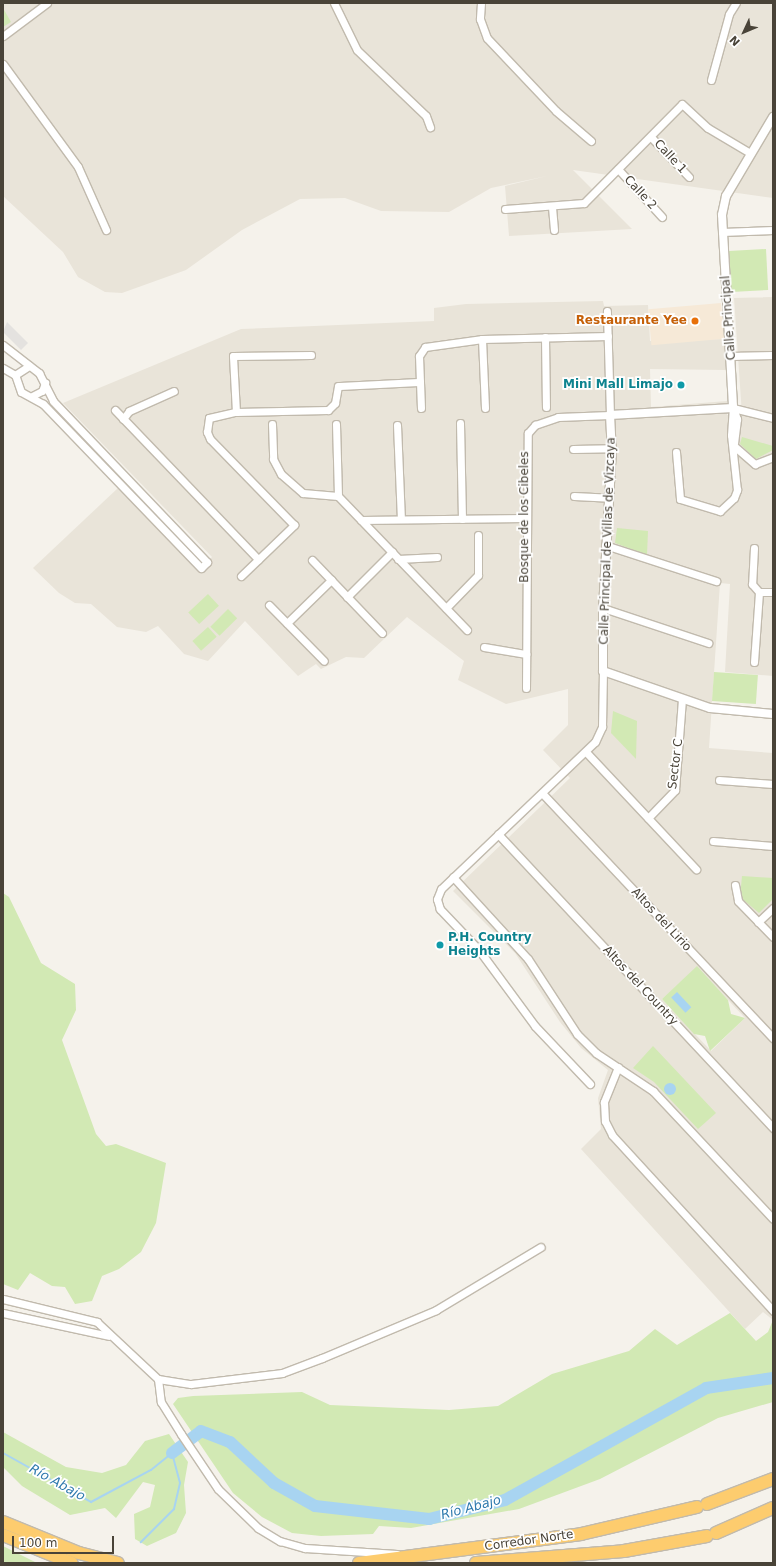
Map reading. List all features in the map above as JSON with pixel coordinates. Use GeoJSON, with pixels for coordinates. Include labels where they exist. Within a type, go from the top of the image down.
{"type":"FeatureCollection","features":[{"type":"Feature","properties":{"kind":"highway","name":"Corredor Norte"},"geometry":{"type":"LineString","coordinates":[[359,1563],[581,1534],[702,1506],[773,1479]]}},
{"type":"Feature","properties":{"kind":"highway","name":"Corredor Norte"},"geometry":{"type":"LineString","coordinates":[[476,1563],[624,1551],[712,1535],[773,1508]]}},
{"type":"Feature","properties":{"kind":"highway"},"geometry":{"type":"LineString","coordinates":[[3,1522],[79,1553],[118,1563]]}},
{"type":"Feature","properties":{"kind":"highway"},"geometry":{"type":"LineString","coordinates":[[3,1535],[72,1563]]}},
{"type":"Feature","properties":{"kind":"street"},"geometry":{"type":"LineString","coordinates":[[3,36],[47,3]]}},
{"type":"Feature","properties":{"kind":"street"},"geometry":{"type":"LineString","coordinates":[[334,3],[357,50],[426,116],[430,127]]}},
{"type":"Feature","properties":{"kind":"street"},"geometry":{"type":"LineString","coordinates":[[481,3],[480,19],[486,38],[556,111],[591,141]]}},
{"type":"Feature","properties":{"kind":"street"},"geometry":{"type":"LineString","coordinates":[[711,80],[729,14],[736,3]]}},
{"type":"Feature","properties":{"kind":"street"},"geometry":{"type":"LineString","coordinates":[[3,64],[78,167],[106,230]]}},
{"type":"Feature","properties":{"kind":"street"},"geometry":{"type":"LineString","coordinates":[[505,209],[552,207],[584,203],[651,137],[657,126],[682,104],[708,128],[750,153]]}},
{"type":"Feature","properties":{"kind":"street","name":"Calle Principal"},"geometry":{"type":"LineString","coordinates":[[733,408],[732,356],[722,232],[726,196],[750,153],[773,117]]}},
{"type":"Feature","properties":{"kind":"street","name":"Calle 1"},"geometry":{"type":"LineString","coordinates":[[651,137],[689,178]]}},
{"type":"Feature","properties":{"kind":"street","name":"Calle 2"},"geometry":{"type":"LineString","coordinates":[[618,169],[662,217]]}},
{"type":"Feature","properties":{"kind":"street"},"geometry":{"type":"LineString","coordinates":[[552,207],[554,230]]}},
{"type":"Feature","properties":{"kind":"street"},"geometry":{"type":"LineString","coordinates":[[722,232],[773,230]]}},
{"type":"Feature","properties":{"kind":"street","name":"Calle Principal de Villas de Vizcaya"},"geometry":{"type":"LineString","coordinates":[[590,1084],[535,1026],[479,950],[440,909],[437,899],[441,889],[453,877],[586,752],[595,742],[602,728],[605,545],[612,448],[607,311]]}},
{"type":"Feature","properties":{"kind":"street"},"geometry":{"type":"LineString","coordinates":[[421,408],[420,356],[425,347],[482,339],[608,336]]}},
{"type":"Feature","properties":{"kind":"street"},"geometry":{"type":"LineString","coordinates":[[545,337],[546,407]]}},
{"type":"Feature","properties":{"kind":"street"},"geometry":{"type":"LineString","coordinates":[[482,339],[485,408]]}},
{"type":"Feature","properties":{"kind":"street"},"geometry":{"type":"LineString","coordinates":[[3,345],[40,373],[53,401],[87,434],[207,562],[201,568],[119,482],[32,396],[21,392],[15,375],[3,368]]}},
{"type":"Feature","properties":{"kind":"street"},"geometry":{"type":"LineString","coordinates":[[236,412],[233,356],[311,355]]}},
{"type":"Feature","properties":{"kind":"street"},"geometry":{"type":"LineString","coordinates":[[732,356],[773,355]]}},
{"type":"Feature","properties":{"kind":"street"},"geometry":{"type":"LineString","coordinates":[[15,375],[29,366]]}},
{"type":"Feature","properties":{"kind":"street"},"geometry":{"type":"LineString","coordinates":[[241,576],[294,525],[210,439],[207,432],[209,418],[236,412],[328,410],[335,403],[338,386],[420,382]]}},
{"type":"Feature","properties":{"kind":"street"},"geometry":{"type":"LineString","coordinates":[[32,396],[42,391],[45,383]]}},
{"type":"Feature","properties":{"kind":"street"},"geometry":{"type":"LineString","coordinates":[[122,418],[129,411],[174,391]]}},
{"type":"Feature","properties":{"kind":"street"},"geometry":{"type":"LineString","coordinates":[[610,415],[733,408],[773,418]]}},
{"type":"Feature","properties":{"kind":"street"},"geometry":{"type":"LineString","coordinates":[[676,452],[680,499],[715,512],[736,494],[734,446],[737,419],[733,408]]}},
{"type":"Feature","properties":{"kind":"street"},"geometry":{"type":"LineString","coordinates":[[115,410],[258,559]]}},
{"type":"Feature","properties":{"kind":"street","name":"Bosque de los Cibeles"},"geometry":{"type":"LineString","coordinates":[[526,688],[525,518],[528,433],[534,425],[558,417],[610,415]]}},
{"type":"Feature","properties":{"kind":"street"},"geometry":{"type":"LineString","coordinates":[[460,423],[462,518]]}},
{"type":"Feature","properties":{"kind":"street"},"geometry":{"type":"LineString","coordinates":[[272,424],[274,459],[281,474],[303,493],[338,496],[467,630]]}},
{"type":"Feature","properties":{"kind":"street"},"geometry":{"type":"LineString","coordinates":[[336,424],[338,496]]}},
{"type":"Feature","properties":{"kind":"street"},"geometry":{"type":"LineString","coordinates":[[397,425],[401,519]]}},
{"type":"Feature","properties":{"kind":"street"},"geometry":{"type":"LineString","coordinates":[[79,442],[87,434]]}},
{"type":"Feature","properties":{"kind":"street"},"geometry":{"type":"LineString","coordinates":[[734,446],[755,464],[773,457]]}},
{"type":"Feature","properties":{"kind":"street"},"geometry":{"type":"LineString","coordinates":[[573,449],[612,448]]}},
{"type":"Feature","properties":{"kind":"street"},"geometry":{"type":"LineString","coordinates":[[119,482],[126,475]]}},
{"type":"Feature","properties":{"kind":"street"},"geometry":{"type":"LineString","coordinates":[[574,496],[609,498]]}},
{"type":"Feature","properties":{"kind":"street"},"geometry":{"type":"LineString","coordinates":[[159,523],[165,516]]}},
{"type":"Feature","properties":{"kind":"street"},"geometry":{"type":"LineString","coordinates":[[361,520],[525,518]]}},
{"type":"Feature","properties":{"kind":"street"},"geometry":{"type":"LineString","coordinates":[[374,520],[377,536]]}},
{"type":"Feature","properties":{"kind":"street"},"geometry":{"type":"LineString","coordinates":[[446,608],[478,575],[478,535]]}},
{"type":"Feature","properties":{"kind":"street"},"geometry":{"type":"LineString","coordinates":[[605,545],[716,581]]}},
{"type":"Feature","properties":{"kind":"street"},"geometry":{"type":"LineString","coordinates":[[754,548],[752,584],[759,592],[754,662]]}},
{"type":"Feature","properties":{"kind":"street"},"geometry":{"type":"LineString","coordinates":[[347,597],[392,552]]}},
{"type":"Feature","properties":{"kind":"street"},"geometry":{"type":"LineString","coordinates":[[398,558],[437,557]]}},
{"type":"Feature","properties":{"kind":"street"},"geometry":{"type":"LineString","coordinates":[[312,560],[382,634]]}},
{"type":"Feature","properties":{"kind":"street"},"geometry":{"type":"LineString","coordinates":[[287,623],[331,580]]}},
{"type":"Feature","properties":{"kind":"street"},"geometry":{"type":"LineString","coordinates":[[759,592],[773,592]]}},
{"type":"Feature","properties":{"kind":"street"},"geometry":{"type":"LineString","coordinates":[[269,605],[324,661]]}},
{"type":"Feature","properties":{"kind":"street"},"geometry":{"type":"LineString","coordinates":[[603,608],[708,643]]}},
{"type":"Feature","properties":{"kind":"street"},"geometry":{"type":"LineString","coordinates":[[484,647],[526,654]]}},
{"type":"Feature","properties":{"kind":"street"},"geometry":{"type":"LineString","coordinates":[[603,671],[710,708],[772,715]]}},
{"type":"Feature","properties":{"kind":"street","name":"Sector C"},"geometry":{"type":"LineString","coordinates":[[648,818],[675,790],[682,699]]}},
{"type":"Feature","properties":{"kind":"street"},"geometry":{"type":"LineString","coordinates":[[586,752],[696,869]]}},
{"type":"Feature","properties":{"kind":"street"},"geometry":{"type":"LineString","coordinates":[[719,780],[773,784]]}},
{"type":"Feature","properties":{"kind":"street","name":"Altos del Lirio"},"geometry":{"type":"LineString","coordinates":[[542,793],[773,1038]]}},
{"type":"Feature","properties":{"kind":"street","name":"Altos del Country"},"geometry":{"type":"LineString","coordinates":[[498,834],[773,1128]]}},
{"type":"Feature","properties":{"kind":"street"},"geometry":{"type":"LineString","coordinates":[[713,841],[773,846]]}},
{"type":"Feature","properties":{"kind":"street"},"geometry":{"type":"LineString","coordinates":[[453,877],[528,958],[577,1034],[618,1067],[653,1091],[773,1219]]}},
{"type":"Feature","properties":{"kind":"street"},"geometry":{"type":"LineString","coordinates":[[734,885],[738,901],[773,937]]}},
{"type":"Feature","properties":{"kind":"street"},"geometry":{"type":"LineString","coordinates":[[758,922],[773,908]]}},
{"type":"Feature","properties":{"kind":"street"},"geometry":{"type":"LineString","coordinates":[[618,1067],[604,1102],[605,1121],[612,1135],[773,1310]]}},
{"type":"Feature","properties":{"kind":"street"},"geometry":{"type":"LineString","coordinates":[[3,1299],[76,1314],[97,1322],[109,1336],[158,1379],[192,1384],[282,1373],[436,1310],[541,1247]]}},
{"type":"Feature","properties":{"kind":"street"},"geometry":{"type":"LineString","coordinates":[[3,1313],[109,1336]]}},
{"type":"Feature","properties":{"kind":"street"},"geometry":{"type":"LineString","coordinates":[[158,1379],[161,1402],[193,1452],[240,1513],[280,1541],[305,1548],[422,1555]]}},
{"type":"Feature","properties":{"kind":"shaded area"},"geometry":{"type":"Polygon","coordinates":[[[3,3],[773,3],[773,198],[573,170],[632,229],[509,236],[505,186],[547,176],[491,188],[449,212],[381,211],[345,198],[300,199],[242,230],[186,270],[122,293],[105,292],[78,277],[63,252],[3,196],[3,3]]]}},
{"type":"Feature","properties":{"kind":"shaded area"},"geometry":{"type":"Polygon","coordinates":[[[773,297],[773,676],[725,672],[730,584],[720,583],[709,748],[773,753],[773,1320],[763,1312],[745,1329],[581,1149],[601,1129],[598,1098],[608,1070],[581,1048],[560,1022],[515,953],[453,891],[570,778],[543,750],[568,725],[568,689],[506,704],[458,680],[464,661],[407,617],[364,658],[346,657],[321,669],[316,664],[298,676],[245,621],[208,661],[184,654],[158,626],[146,632],[117,627],[91,604],[75,603],[59,593],[33,568],[118,488],[199,570],[212,557],[63,403],[241,329],[434,321],[434,308],[466,304],[603,301],[604,306],[648,305],[650,341],[724,339],[726,370],[650,369],[651,407],[727,401],[727,415],[742,415],[734,298],[773,297]],[[697,967],[662,999],[711,1051],[745,1018],[697,967]]]}},
{"type":"Feature","properties":{"kind":"shaded area"},"geometry":{"type":"Polygon","coordinates":[[[721,303],[724,339],[651,345],[648,309],[721,303]]]}},
{"type":"Feature","properties":{"kind":"shaded area"},"geometry":{"type":"Polygon","coordinates":[[[7,322],[28,343],[21,350],[3,332],[7,322]]]}},
{"type":"Feature","properties":{"kind":"green space"},"geometry":{"type":"Polygon","coordinates":[[[3,8],[11,22],[3,27],[3,8]]]}},
{"type":"Feature","properties":{"kind":"green space"},"geometry":{"type":"Polygon","coordinates":[[[766,249],[768,290],[731,292],[729,251],[766,249]]]}},
{"type":"Feature","properties":{"kind":"green space"},"geometry":{"type":"Polygon","coordinates":[[[742,437],[773,446],[773,450],[756,459],[740,444],[742,437]]]}},
{"type":"Feature","properties":{"kind":"green space"},"geometry":{"type":"Polygon","coordinates":[[[617,528],[648,531],[647,555],[615,543],[617,528]]]}},
{"type":"Feature","properties":{"kind":"green space"},"geometry":{"type":"Polygon","coordinates":[[[208,594],[219,606],[199,624],[188,612],[208,594]]]}},
{"type":"Feature","properties":{"kind":"green space"},"geometry":{"type":"Polygon","coordinates":[[[228,609],[237,618],[220,636],[210,627],[228,609]]]}},
{"type":"Feature","properties":{"kind":"green space"},"geometry":{"type":"Polygon","coordinates":[[[208,627],[217,637],[201,651],[192,641],[208,627]]]}},
{"type":"Feature","properties":{"kind":"green space"},"geometry":{"type":"Polygon","coordinates":[[[714,672],[758,675],[756,704],[712,701],[714,672]]]}},
{"type":"Feature","properties":{"kind":"green space"},"geometry":{"type":"Polygon","coordinates":[[[613,711],[637,721],[636,759],[611,733],[613,711]]]}},
{"type":"Feature","properties":{"kind":"green space"},"geometry":{"type":"Polygon","coordinates":[[[742,876],[773,878],[773,899],[759,913],[740,897],[742,876]]]}},
{"type":"Feature","properties":{"kind":"green space"},"geometry":{"type":"Polygon","coordinates":[[[3,893],[9,897],[41,963],[75,984],[76,1010],[62,1040],[96,1134],[106,1146],[116,1144],[166,1163],[156,1223],[141,1252],[119,1269],[102,1276],[92,1301],[75,1304],[65,1287],[52,1286],[30,1273],[18,1290],[3,1284],[3,893]]]}},
{"type":"Feature","properties":{"kind":"green space"},"geometry":{"type":"Polygon","coordinates":[[[697,966],[728,1000],[731,1014],[745,1018],[710,1051],[705,1036],[694,1034],[662,999],[697,966]]]}},
{"type":"Feature","properties":{"kind":"green space"},"geometry":{"type":"Polygon","coordinates":[[[653,1046],[716,1113],[698,1129],[654,1082],[633,1068],[653,1046]]]}},
{"type":"Feature","properties":{"kind":"green space"},"geometry":{"type":"Polygon","coordinates":[[[730,1313],[756,1341],[768,1332],[773,1320],[773,1402],[718,1418],[600,1479],[519,1509],[411,1528],[379,1526],[373,1534],[321,1536],[292,1533],[262,1517],[233,1493],[173,1404],[178,1398],[193,1396],[302,1392],[330,1405],[449,1410],[498,1406],[552,1374],[629,1351],[655,1329],[677,1345],[730,1313]]]}},
{"type":"Feature","properties":{"kind":"green space"},"geometry":{"type":"Polygon","coordinates":[[[3,1432],[66,1467],[102,1473],[126,1465],[145,1441],[169,1434],[188,1462],[184,1485],[186,1513],[176,1533],[147,1546],[135,1539],[134,1514],[150,1507],[155,1485],[143,1482],[116,1518],[105,1508],[70,1515],[22,1486],[3,1467],[3,1432]]]}},
{"type":"Feature","properties":{"kind":"green space"},"geometry":{"type":"Polygon","coordinates":[[[3,1546],[37,1563],[3,1563],[3,1546]]]}},
{"type":"Feature","properties":{"kind":"water"},"geometry":{"type":"Polygon","coordinates":[[[677,992],[691,1007],[685,1013],[671,997],[677,992]]]}},
{"type":"Feature","properties":{"kind":"water"},"geometry":{"type":"Polygon","coordinates":[[[668,1083],[672,1083],[676,1089],[672,1095],[668,1095],[664,1091],[664,1087],[668,1083]]]}},
{"type":"Feature","properties":{"kind":"waterway","name":"Río Abajo"},"geometry":{"type":"LineString","coordinates":[[172,1453],[201,1431],[230,1442],[274,1483],[315,1506],[429,1519],[505,1500],[706,1388],[773,1378]]}},
{"type":"Feature","properties":{"kind":"waterway","name":"Río Abajo"},"geometry":{"type":"LineString","coordinates":[[3,1453],[91,1502],[151,1470],[172,1453],[180,1483],[174,1509],[141,1542]]}},
{"type":"Feature","properties":{"kind":"place","name":"Restaurante Yee"},"geometry":{"type":"Point","coordinates":[695,321]}},
{"type":"Feature","properties":{"kind":"place","name":"Mini Mall Limajo"},"geometry":{"type":"Point","coordinates":[681,385]}},
{"type":"Feature","properties":{"kind":"place","name":"P.H. Country Heights"},"geometry":{"type":"Point","coordinates":[440,945]}}]}
